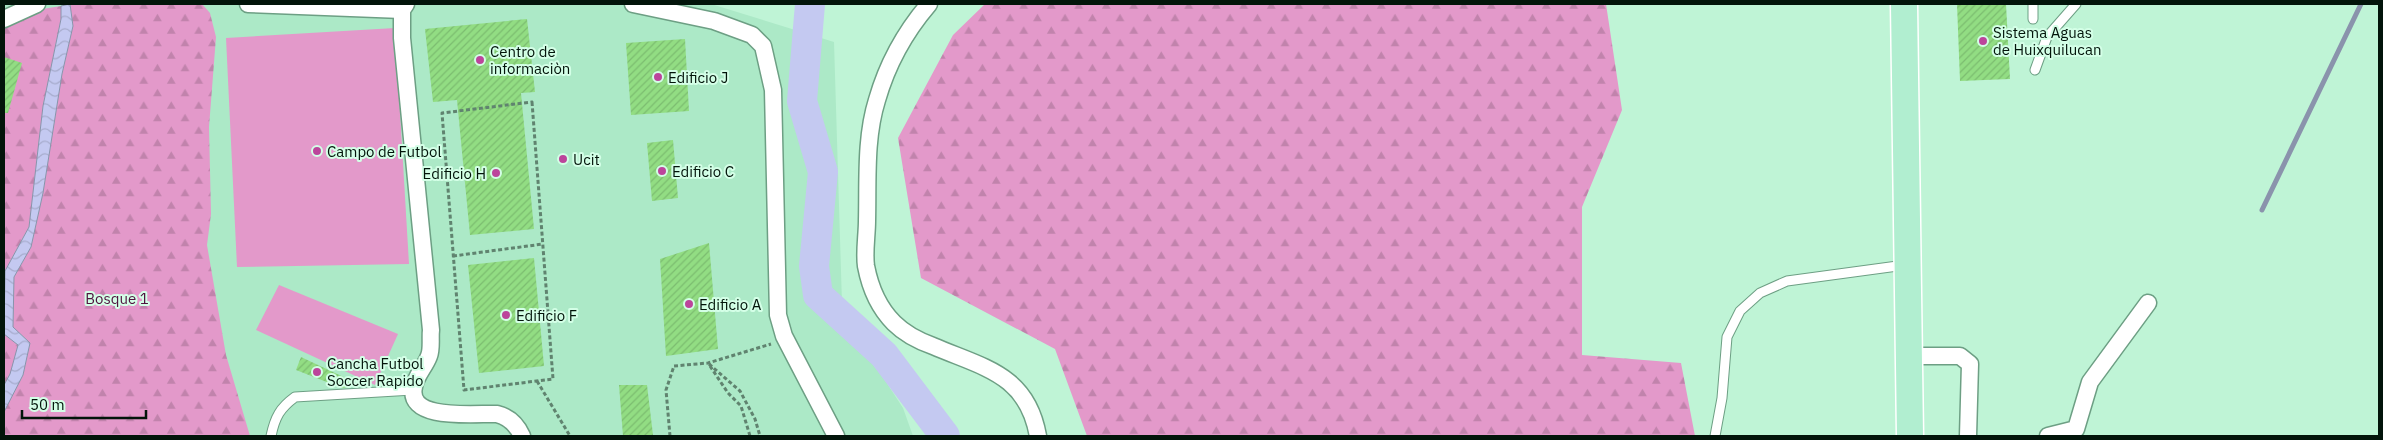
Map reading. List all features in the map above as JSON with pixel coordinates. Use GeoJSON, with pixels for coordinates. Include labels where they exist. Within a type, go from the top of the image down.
{"type":"FeatureCollection","features":[{"type":"Feature","properties":{"kind":"main road"},"geometry":{"type":"LineString","coordinates":[[1904,4],[1910,436]]}},
{"type":"Feature","properties":{"kind":"street"},"geometry":{"type":"LineString","coordinates":[[4,19],[37,4]]}},
{"type":"Feature","properties":{"kind":"street"},"geometry":{"type":"LineString","coordinates":[[248,4],[404,7],[405,79],[431,330],[429,356],[417,376],[413,390],[416,403],[423,409],[439,413],[497,414],[506,416],[522,436]]}},
{"type":"Feature","properties":{"kind":"street"},"geometry":{"type":"LineString","coordinates":[[633,4],[714,21],[752,35],[763,46],[772,90],[776,302],[784,336],[836,436]]}},
{"type":"Feature","properties":{"kind":"street"},"geometry":{"type":"LineString","coordinates":[[929,4],[910,26],[889,69],[877,99],[870,128],[866,265],[877,301],[894,324],[914,339],[1004,376],[1018,389],[1035,420],[1038,436]]}},
{"type":"Feature","properties":{"kind":"street"},"geometry":{"type":"LineString","coordinates":[[2048,436],[2076,429],[2090,382],[2148,303]]}},
{"type":"Feature","properties":{"kind":"street"},"geometry":{"type":"LineString","coordinates":[[1909,356],[1960,356],[1970,364],[1968,436]]}},
{"type":"Feature","properties":{"kind":"lane"},"geometry":{"type":"LineString","coordinates":[[2033,4],[2033,19]]}},
{"type":"Feature","properties":{"kind":"lane"},"geometry":{"type":"LineString","coordinates":[[2035,70],[2047,37],[2076,4]]}},
{"type":"Feature","properties":{"kind":"lane"},"geometry":{"type":"LineString","coordinates":[[1715,436],[1722,398],[1727,337],[1740,311],[1760,293],[1787,281],[1908,264]]}},
{"type":"Feature","properties":{"kind":"lane"},"geometry":{"type":"LineString","coordinates":[[271,436],[281,407],[295,397],[413,390]]}},
{"type":"Feature","properties":{"kind":"path"},"geometry":{"type":"LineString","coordinates":[[532,102],[553,379],[464,390],[453,256],[442,113],[532,102]]}},
{"type":"Feature","properties":{"kind":"path"},"geometry":{"type":"LineString","coordinates":[[453,256],[543,244]]}},
{"type":"Feature","properties":{"kind":"path"},"geometry":{"type":"LineString","coordinates":[[670,436],[666,390],[674,366],[708,363],[769,345],[784,336]]}},
{"type":"Feature","properties":{"kind":"path"},"geometry":{"type":"LineString","coordinates":[[708,363],[728,393],[741,406],[750,436]]}},
{"type":"Feature","properties":{"kind":"path"},"geometry":{"type":"LineString","coordinates":[[708,363],[740,391],[755,419],[760,436]]}},
{"type":"Feature","properties":{"kind":"path"},"geometry":{"type":"LineString","coordinates":[[537,381],[570,436]]}},
{"type":"Feature","properties":{"kind":"shaded area"},"geometry":{"type":"Polygon","coordinates":[[[4,4],[711,4],[834,42],[843,336],[875,365],[903,408],[913,436],[4,436],[4,4]]]}},
{"type":"Feature","properties":{"kind":"green space","name":"Bosque 1"},"geometry":{"type":"Polygon","coordinates":[[[70,4],[202,4],[210,13],[216,37],[209,127],[211,214],[207,245],[226,355],[250,436],[4,436],[4,412],[23,375],[30,343],[13,327],[14,277],[31,247],[43,193],[62,74],[73,26],[70,4]]]}},
{"type":"Feature","properties":{"kind":"green space"},"geometry":{"type":"Polygon","coordinates":[[[985,4],[1606,4],[1622,110],[1582,207],[1582,355],[1681,363],[1695,436],[1087,436],[1055,349],[921,278],[898,138],[953,35],[985,4]]]}},
{"type":"Feature","properties":{"kind":"green space"},"geometry":{"type":"Polygon","coordinates":[[[61,6],[61,19],[43,106],[29,227],[5,271],[4,301],[4,11],[30,11],[61,6]]]}},
{"type":"Feature","properties":{"kind":"green space","name":"Campo de Futbol"},"geometry":{"type":"Polygon","coordinates":[[[395,28],[409,264],[237,267],[226,38],[395,28]]]}},
{"type":"Feature","properties":{"kind":"green space"},"geometry":{"type":"Polygon","coordinates":[[[279,285],[398,334],[375,385],[256,330],[279,285]]]}},
{"type":"Feature","properties":{"kind":"green space"},"geometry":{"type":"Polygon","coordinates":[[[4,334],[18,345],[13,369],[4,385],[4,334]]]}},
{"type":"Feature","properties":{"kind":"water"},"geometry":{"type":"Polygon","coordinates":[[[70,4],[73,26],[62,74],[43,193],[31,247],[14,277],[13,327],[30,343],[23,375],[4,412],[4,385],[10,374],[18,345],[4,334],[5,271],[29,227],[43,106],[61,19],[61,6],[70,4]]]}},
{"type":"Feature","properties":{"kind":"building","name":"Sistema Aguas de Huixquilucan"},"geometry":{"type":"Polygon","coordinates":[[[1957,4],[2006,4],[2010,79],[1960,81],[1957,4]]]}},
{"type":"Feature","properties":{"kind":"building"},"geometry":{"type":"Polygon","coordinates":[[[527,19],[535,92],[521,93],[534,229],[470,235],[457,100],[433,102],[425,29],[527,19]]]}},
{"type":"Feature","properties":{"kind":"building","name":"Edificio J"},"geometry":{"type":"Polygon","coordinates":[[[685,39],[689,111],[631,115],[626,43],[685,39]]]}},
{"type":"Feature","properties":{"kind":"building"},"geometry":{"type":"Polygon","coordinates":[[[4,57],[22,63],[8,113],[4,113],[4,57]]]}},
{"type":"Feature","properties":{"kind":"building","name":"Edificio C"},"geometry":{"type":"Polygon","coordinates":[[[673,140],[678,198],[652,201],[647,143],[673,140]]]}},
{"type":"Feature","properties":{"kind":"building","name":"Edificio A"},"geometry":{"type":"Polygon","coordinates":[[[709,243],[718,349],[666,356],[660,259],[709,243]]]}},
{"type":"Feature","properties":{"kind":"building","name":"Edificio F"},"geometry":{"type":"Polygon","coordinates":[[[534,258],[544,366],[479,373],[468,265],[534,258]]]}},
{"type":"Feature","properties":{"kind":"building","name":"Cancha Futbol Soccer Rapido"},"geometry":{"type":"Polygon","coordinates":[[[301,357],[352,381],[350,387],[342,388],[296,370],[301,357]]]}},
{"type":"Feature","properties":{"kind":"building"},"geometry":{"type":"Polygon","coordinates":[[[619,385],[647,385],[653,435],[623,436],[619,385]]]}},
{"type":"Feature","properties":{"kind":"waterway"},"geometry":{"type":"LineString","coordinates":[[810,4],[802,101],[823,172],[814,266],[818,295],[884,355],[945,436]]}},
{"type":"Feature","properties":{"kind":"waterway"},"geometry":{"type":"LineString","coordinates":[[2262,210],[2361,4]]}},
{"type":"Feature","properties":{"kind":"place","name":"Sistema Aguas de Huixquilucan"},"geometry":{"type":"Point","coordinates":[1983,41]}},
{"type":"Feature","properties":{"kind":"place","name":"Centro de informaciòn"},"geometry":{"type":"Point","coordinates":[480,60]}},
{"type":"Feature","properties":{"kind":"place","name":"Edificio J"},"geometry":{"type":"Point","coordinates":[658,77]}},
{"type":"Feature","properties":{"kind":"place","name":"Campo de Futbol"},"geometry":{"type":"Point","coordinates":[317,151]}},
{"type":"Feature","properties":{"kind":"place","name":"Ucit"},"geometry":{"type":"Point","coordinates":[563,159]}},
{"type":"Feature","properties":{"kind":"place","name":"Edificio C"},"geometry":{"type":"Point","coordinates":[662,171]}},
{"type":"Feature","properties":{"kind":"place","name":"Edificio H"},"geometry":{"type":"Point","coordinates":[496,173]}},
{"type":"Feature","properties":{"kind":"place","name":"Edificio A"},"geometry":{"type":"Point","coordinates":[689,304]}},
{"type":"Feature","properties":{"kind":"place","name":"Edificio F"},"geometry":{"type":"Point","coordinates":[506,315]}},
{"type":"Feature","properties":{"kind":"place","name":"Cancha Futbol Soccer Rapido"},"geometry":{"type":"Point","coordinates":[317,372]}}]}
